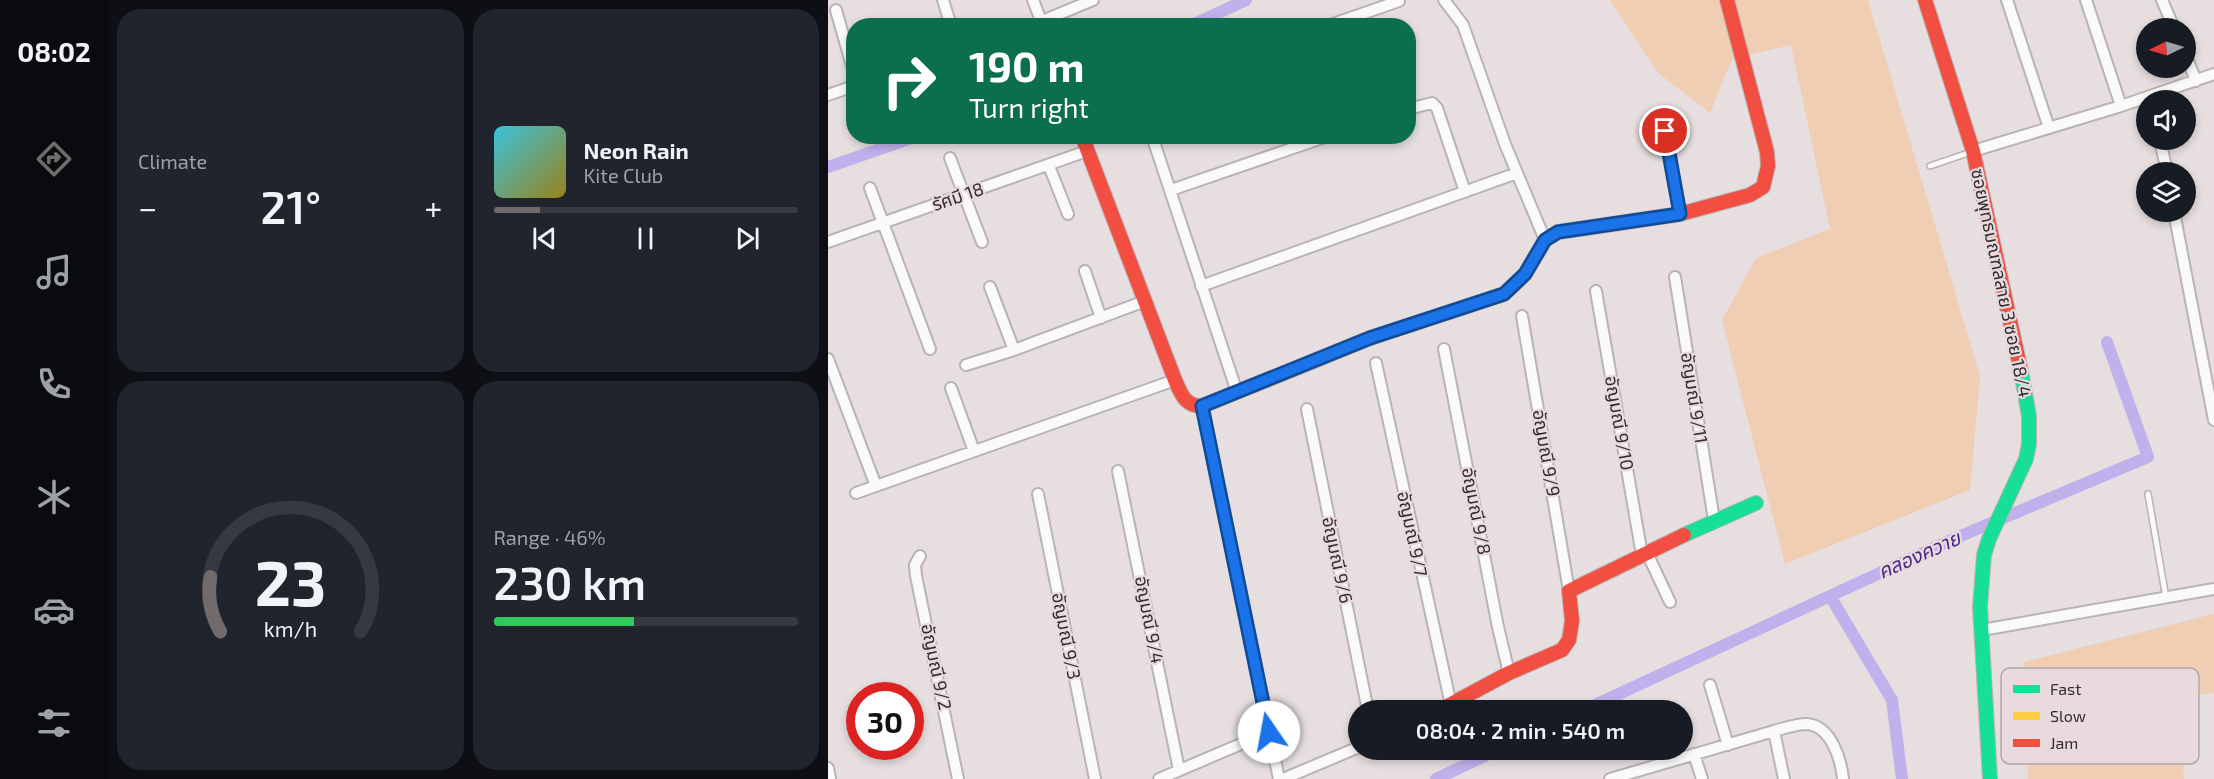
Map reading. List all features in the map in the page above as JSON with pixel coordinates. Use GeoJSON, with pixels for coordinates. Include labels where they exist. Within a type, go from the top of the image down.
{"type":"FeatureCollection","features":[{"type":"Feature","properties":{"kind":"street"},"geometry":{"type":"LineString","coordinates":[[943,0],[949,18]]}},
{"type":"Feature","properties":{"kind":"street"},"geometry":{"type":"LineString","coordinates":[[1034,0],[1040,18]]}},
{"type":"Feature","properties":{"kind":"street"},"geometry":{"type":"LineString","coordinates":[[1055,18],[1093,0]]}},
{"type":"Feature","properties":{"kind":"street"},"geometry":{"type":"LineString","coordinates":[[1444,0],[1463,25],[1517,173],[1545,240]]}},
{"type":"Feature","properties":{"kind":"street"},"geometry":{"type":"LineString","coordinates":[[1085,144],[1175,380],[1186,403],[1194,407],[1202,406],[1370,338],[1504,294],[1525,274],[1545,240],[1558,232],[1680,214],[1750,195],[1763,187],[1766,179],[1767,152],[1727,0]]}},
{"type":"Feature","properties":{"kind":"street","name":"ซอยพุทธมณฑลสาย 3 ซอย 18/4"},"geometry":{"type":"LineString","coordinates":[[1925,0],[1973,151],[2018,350],[2029,416],[2030,444],[2026,459],[1989,539],[1984,555],[1980,607],[1990,779]]}},
{"type":"Feature","properties":{"kind":"street"},"geometry":{"type":"LineString","coordinates":[[2007,0],[2049,128]]}},
{"type":"Feature","properties":{"kind":"street"},"geometry":{"type":"LineString","coordinates":[[2086,0],[2121,106]]}},
{"type":"Feature","properties":{"kind":"street"},"geometry":{"type":"LineString","coordinates":[[2162,0],[2170,18]]}},
{"type":"Feature","properties":{"kind":"street"},"geometry":{"type":"LineString","coordinates":[[1350,18],[1400,1]]}},
{"type":"Feature","properties":{"kind":"street"},"geometry":{"type":"LineString","coordinates":[[836,10],[846,45]]}},
{"type":"Feature","properties":{"kind":"street"},"geometry":{"type":"LineString","coordinates":[[2173,90],[2214,74]]}},
{"type":"Feature","properties":{"kind":"street"},"geometry":{"type":"LineString","coordinates":[[828,95],[846,89]]}},
{"type":"Feature","properties":{"kind":"street"},"geometry":{"type":"LineString","coordinates":[[1973,151],[2136,102]]}},
{"type":"Feature","properties":{"kind":"street"},"geometry":{"type":"LineString","coordinates":[[1416,107],[1432,103],[1437,108],[1465,192]]}},
{"type":"Feature","properties":{"kind":"street"},"geometry":{"type":"LineString","coordinates":[[1665,131],[1680,214]]}},
{"type":"Feature","properties":{"kind":"street"},"geometry":{"type":"LineString","coordinates":[[1155,144],[1237,392]]}},
{"type":"Feature","properties":{"kind":"street"},"geometry":{"type":"LineString","coordinates":[[1171,190],[1305,144]]}},
{"type":"Feature","properties":{"kind":"street","name":"รัศมี 18"},"geometry":{"type":"LineString","coordinates":[[828,242],[1088,151]]}},
{"type":"Feature","properties":{"kind":"street"},"geometry":{"type":"LineString","coordinates":[[950,158],[982,242]]}},
{"type":"Feature","properties":{"kind":"street"},"geometry":{"type":"LineString","coordinates":[[1049,166],[1068,214]]}},
{"type":"Feature","properties":{"kind":"street"},"geometry":{"type":"LineString","coordinates":[[1201,286],[1517,173]]}},
{"type":"Feature","properties":{"kind":"street"},"geometry":{"type":"LineString","coordinates":[[870,188],[930,349]]}},
{"type":"Feature","properties":{"kind":"street"},"geometry":{"type":"LineString","coordinates":[[2176,222],[2214,420]]}},
{"type":"Feature","properties":{"kind":"street"},"geometry":{"type":"LineString","coordinates":[[1085,271],[1101,318]]}},
{"type":"Feature","properties":{"kind":"street","name":"อัญมณี 9/11"},"geometry":{"type":"LineString","coordinates":[[1675,277],[1714,520]]}},
{"type":"Feature","properties":{"kind":"street"},"geometry":{"type":"LineString","coordinates":[[990,286],[1014,350]]}},
{"type":"Feature","properties":{"kind":"street","name":"อัญมณี 9/10"},"geometry":{"type":"LineString","coordinates":[[1596,291],[1644,554],[1670,602]]}},
{"type":"Feature","properties":{"kind":"street"},"geometry":{"type":"LineString","coordinates":[[966,365],[1014,350],[1145,301]]}},
{"type":"Feature","properties":{"kind":"street","name":"อัญมณี 9/9"},"geometry":{"type":"LineString","coordinates":[[1522,316],[1569,591]]}},
{"type":"Feature","properties":{"kind":"street","name":"อัญมณี 9/8"},"geometry":{"type":"LineString","coordinates":[[1444,349],[1509,673]]}},
{"type":"Feature","properties":{"kind":"street"},"geometry":{"type":"LineString","coordinates":[[828,358],[876,486]]}},
{"type":"Feature","properties":{"kind":"street","name":"อัญมณี 9/7"},"geometry":{"type":"LineString","coordinates":[[1376,363],[1442,700]]}},
{"type":"Feature","properties":{"kind":"street"},"geometry":{"type":"LineString","coordinates":[[856,493],[1175,380]]}},
{"type":"Feature","properties":{"kind":"street"},"geometry":{"type":"LineString","coordinates":[[951,388],[974,451]]}},
{"type":"Feature","properties":{"kind":"street"},"geometry":{"type":"LineString","coordinates":[[1202,406],[1269,732],[1281,779],[1348,752]]}},
{"type":"Feature","properties":{"kind":"street","name":"อัญมณี 9/6"},"geometry":{"type":"LineString","coordinates":[[1306,409],[1366,700]]}},
{"type":"Feature","properties":{"kind":"street","name":"อัญมณี 9/4"},"geometry":{"type":"LineString","coordinates":[[1118,471],[1179,770]]}},
{"type":"Feature","properties":{"kind":"street","name":"อัญมณี 9/3"},"geometry":{"type":"LineString","coordinates":[[1038,494],[1095,779]]}},
{"type":"Feature","properties":{"kind":"street"},"geometry":{"type":"LineString","coordinates":[[1459,700],[1509,673],[1562,650],[1569,640],[1572,621],[1569,591],[1756,502]]}},
{"type":"Feature","properties":{"kind":"street","name":"อัญมณี 9/2"},"geometry":{"type":"LineString","coordinates":[[920,556],[915,565],[916,576],[958,779]]}},
{"type":"Feature","properties":{"kind":"street"},"geometry":{"type":"LineString","coordinates":[[1982,630],[2214,589]]}},
{"type":"Feature","properties":{"kind":"street"},"geometry":{"type":"LineString","coordinates":[[1710,685],[1728,745]]}},
{"type":"Feature","properties":{"kind":"street"},"geometry":{"type":"LineString","coordinates":[[1616,778],[1798,724],[1810,724],[1821,730],[1831,740],[1842,764],[1843,779]]}},
{"type":"Feature","properties":{"kind":"street"},"geometry":{"type":"LineString","coordinates":[[1774,731],[1784,779]]}},
{"type":"Feature","properties":{"kind":"street"},"geometry":{"type":"LineString","coordinates":[[1159,779],[1269,732]]}},
{"type":"Feature","properties":{"kind":"street"},"geometry":{"type":"LineString","coordinates":[[1694,754],[1702,779]]}},
{"type":"Feature","properties":{"kind":"street"},"geometry":{"type":"LineString","coordinates":[[828,768],[830,779]]}},
{"type":"Feature","properties":{"kind":"lane"},"geometry":{"type":"LineString","coordinates":[[1930,166],[1973,151]]}},
{"type":"Feature","properties":{"kind":"lane"},"geometry":{"type":"LineString","coordinates":[[2148,494],[2166,598]]}},
{"type":"Feature","properties":{"kind":"shaded area"},"geometry":{"type":"Polygon","coordinates":[[[1610,0],[1868,0],[1980,376],[1970,490],[1785,564],[1722,320],[1756,258],[1830,229],[1791,45],[1732,59],[1710,113],[1658,73],[1610,0]]]}},
{"type":"Feature","properties":{"kind":"shaded area"},"geometry":{"type":"Polygon","coordinates":[[[2214,614],[2214,693],[2199,695],[2199,668],[2023,668],[2023,662],[2214,614]]]}},
{"type":"Feature","properties":{"kind":"shaded area"},"geometry":{"type":"Polygon","coordinates":[[[2027,764],[2183,764],[2184,779],[2028,779],[2027,764]]]}},
{"type":"Feature","properties":{"kind":"waterway"},"geometry":{"type":"LineString","coordinates":[[1207,18],[1246,0]]}},
{"type":"Feature","properties":{"kind":"waterway"},"geometry":{"type":"LineString","coordinates":[[828,167],[894,144]]}},
{"type":"Feature","properties":{"kind":"waterway","name":"คลองควาย"},"geometry":{"type":"LineString","coordinates":[[1606,700],[1951,540],[2148,457],[2107,342]]}},
{"type":"Feature","properties":{"kind":"waterway"},"geometry":{"type":"LineString","coordinates":[[1830,596],[1892,700],[1902,779]]}},
{"type":"Feature","properties":{"kind":"waterway","name":"คลองควาย"},"geometry":{"type":"LineString","coordinates":[[1436,779],[1476,760]]}},
{"type":"Feature","properties":{"kind":"traffic: fast"},"geometry":{"type":"LineString","coordinates":[[1990,779],[1980,607],[1984,555],[1989,539],[2026,459],[2029,444],[2029,416],[2021,371]]}},
{"type":"Feature","properties":{"kind":"traffic: fast"},"geometry":{"type":"LineString","coordinates":[[1684,535],[1756,503]]}},
{"type":"Feature","properties":{"kind":"traffic: slow"},"geometry":{"type":"LineString","coordinates":[[1299,367],[1370,338],[1504,294],[1525,274],[1545,240],[1558,232],[1579,229]]}},
{"type":"Feature","properties":{"kind":"traffic: jam"},"geometry":{"type":"LineString","coordinates":[[1579,229],[1680,214],[1750,195],[1763,187],[1768,166],[1767,152],[1727,0]]}},
{"type":"Feature","properties":{"kind":"traffic: jam"},"geometry":{"type":"LineString","coordinates":[[1925,0],[1973,151],[2021,371]]}},
{"type":"Feature","properties":{"kind":"traffic: jam"},"geometry":{"type":"LineString","coordinates":[[1085,144],[1175,380],[1184,398],[1191,404],[1202,406],[1299,367]]}},
{"type":"Feature","properties":{"kind":"traffic: jam"},"geometry":{"type":"LineString","coordinates":[[1459,700],[1509,673],[1562,650],[1569,640],[1572,621],[1569,591],[1684,535]]}},
{"type":"Feature","properties":{"kind":"route"},"geometry":{"type":"LineString","coordinates":[[1269,732],[1202,406],[1370,338],[1504,294],[1525,274],[1545,240],[1558,232],[1680,214],[1665,131]]}}]}
